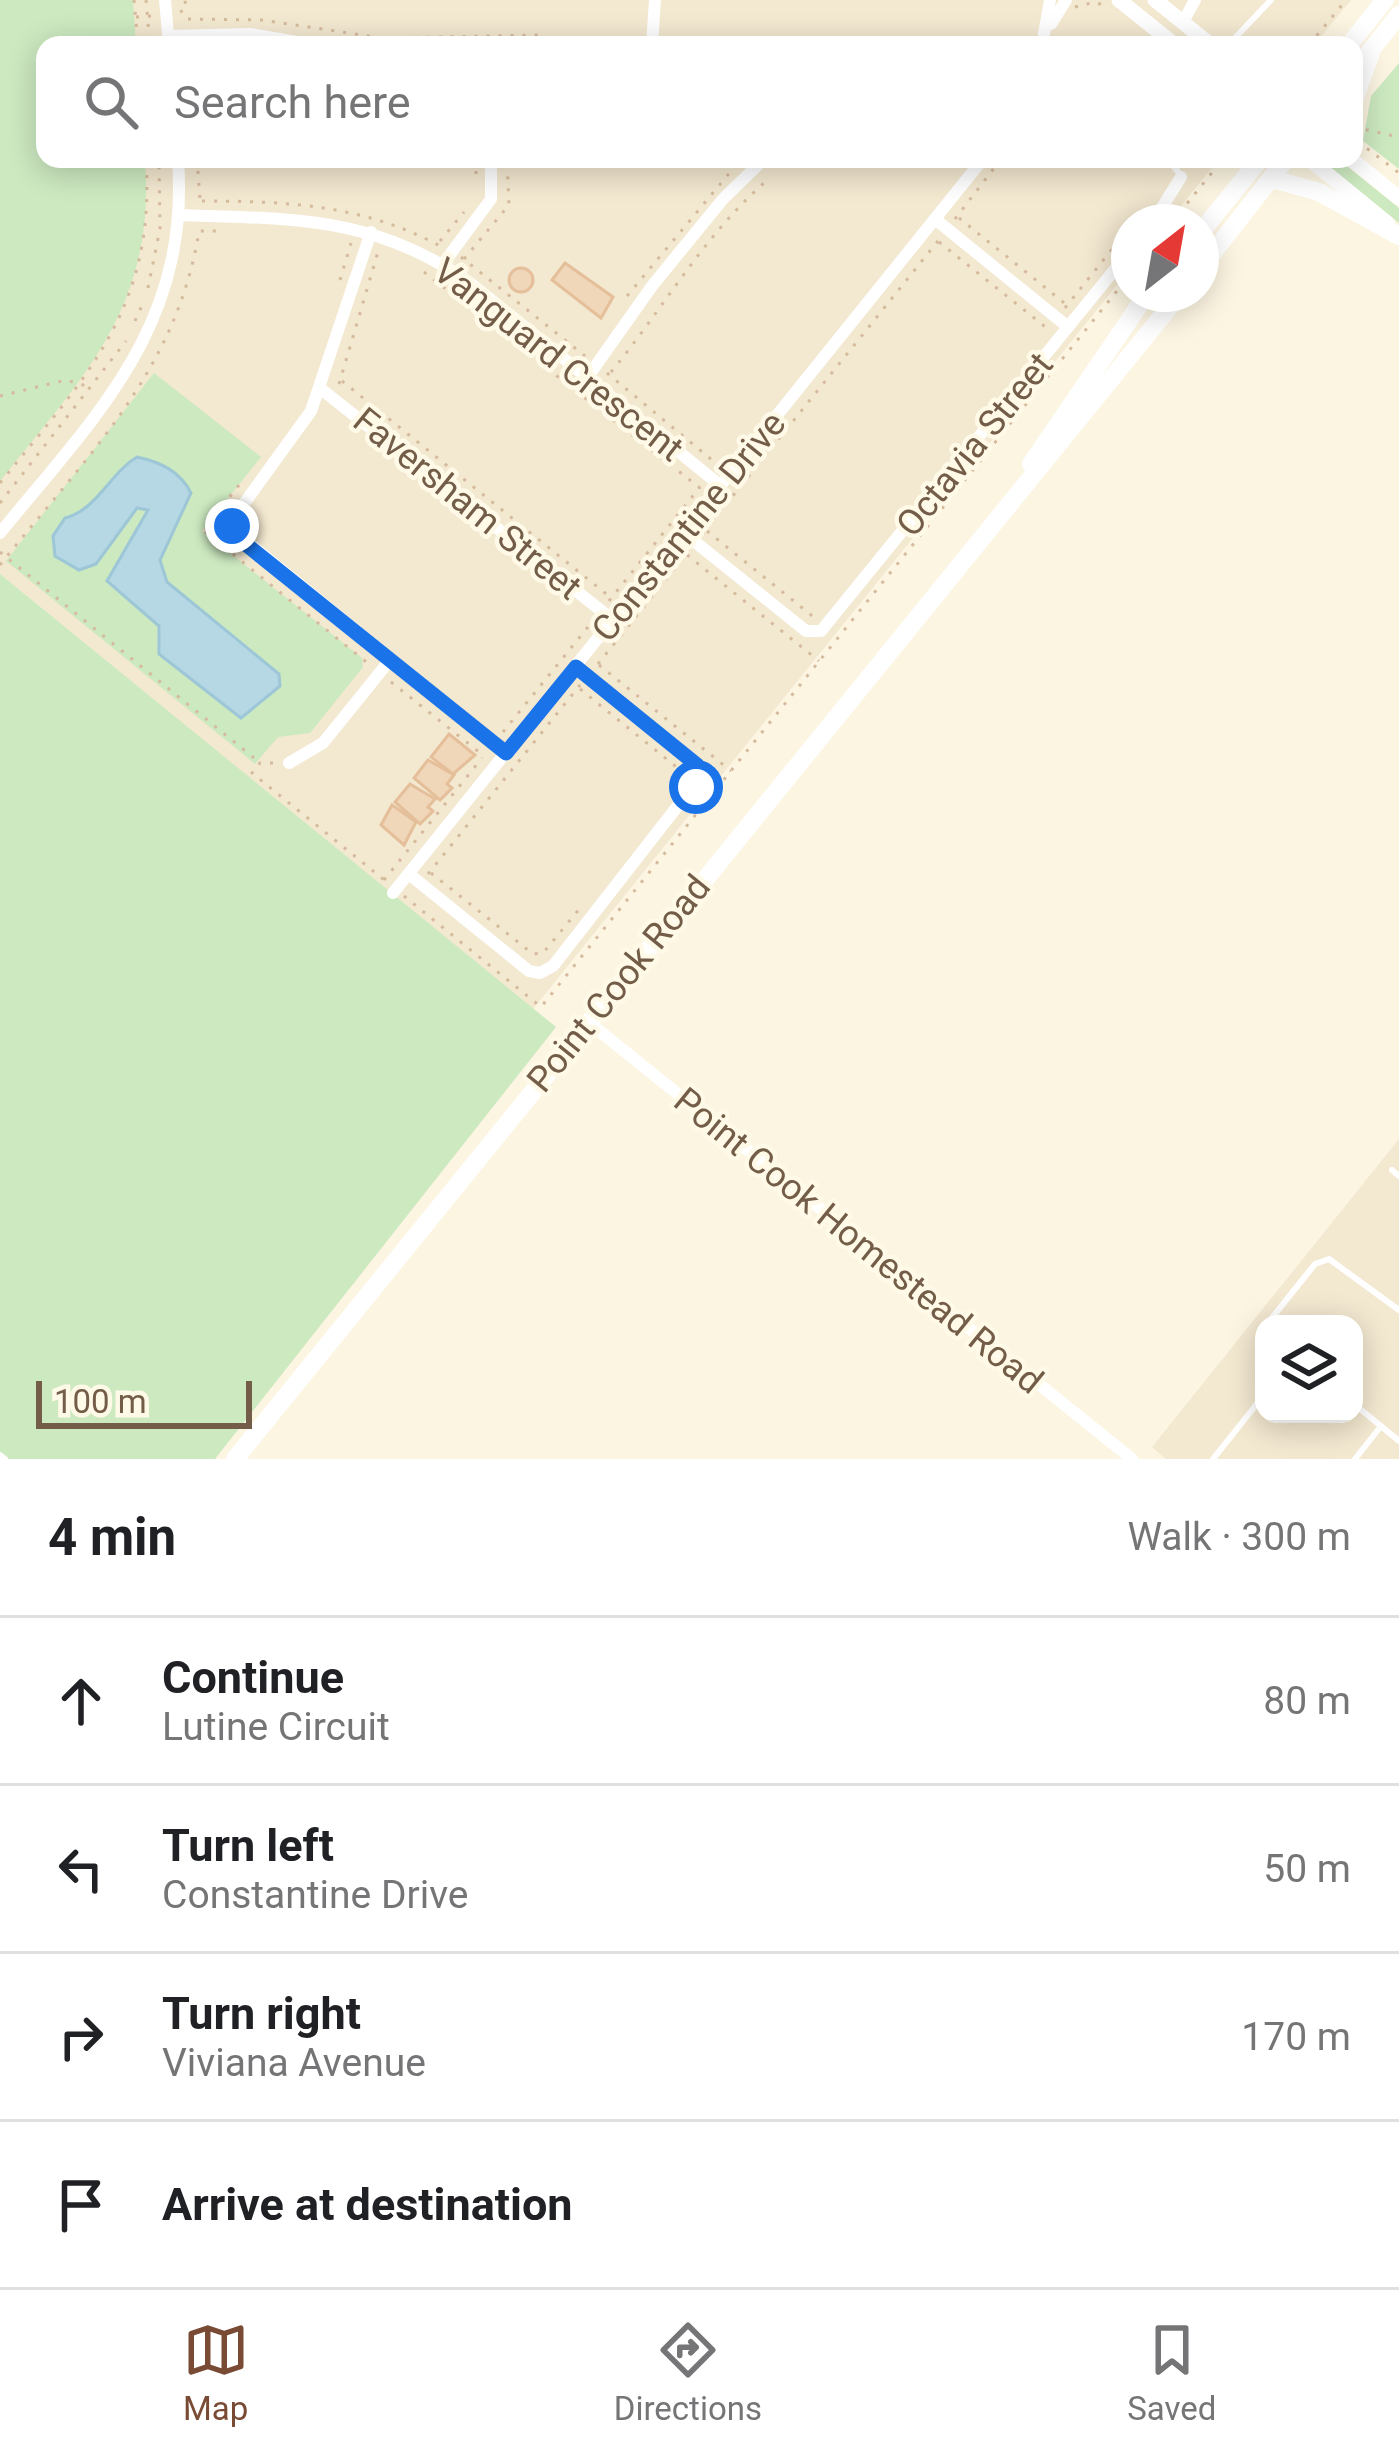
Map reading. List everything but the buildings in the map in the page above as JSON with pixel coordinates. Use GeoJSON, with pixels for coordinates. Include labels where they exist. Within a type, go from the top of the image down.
{"type":"FeatureCollection","features":[{"type":"Feature","properties":{"kind":"main road"},"geometry":{"type":"LineString","coordinates":[[1355,36],[1385,0]]}},
{"type":"Feature","properties":{"kind":"main road"},"geometry":{"type":"LineString","coordinates":[[1363,60],[1399,15]]}},
{"type":"Feature","properties":{"kind":"main road"},"geometry":{"type":"LineString","coordinates":[[1363,74],[1372,48]]}},
{"type":"Feature","properties":{"kind":"main road"},"geometry":{"type":"LineString","coordinates":[[1219,210],[1253,168]]}},
{"type":"Feature","properties":{"kind":"main road"},"geometry":{"type":"LineString","coordinates":[[1219,245],[1279,168]]}},
{"type":"Feature","properties":{"kind":"main road"},"geometry":{"type":"LineString","coordinates":[[1272,178],[1319,192],[1399,234]]}},
{"type":"Feature","properties":{"kind":"main road","name":"Point Cook Road"},"geometry":{"type":"LineString","coordinates":[[1003,508],[1135,312]]}},
{"type":"Feature","properties":{"kind":"main road","name":"Point Cook Road"},"geometry":{"type":"LineString","coordinates":[[235,1459],[1165,312]]}},
{"type":"Feature","properties":{"kind":"street"},"geometry":{"type":"LineString","coordinates":[[165,0],[169,36]]}},
{"type":"Feature","properties":{"kind":"street"},"geometry":{"type":"LineString","coordinates":[[653,36],[655,0]]}},
{"type":"Feature","properties":{"kind":"street"},"geometry":{"type":"LineString","coordinates":[[1119,0],[1164,36]]}},
{"type":"Feature","properties":{"kind":"street"},"geometry":{"type":"LineString","coordinates":[[1155,0],[1200,36]]}},
{"type":"Feature","properties":{"kind":"street"},"geometry":{"type":"LineString","coordinates":[[1183,22],[1196,0]]}},
{"type":"Feature","properties":{"kind":"street"},"geometry":{"type":"LineString","coordinates":[[1045,36],[1060,1]]}},
{"type":"Feature","properties":{"kind":"street"},"geometry":{"type":"LineString","coordinates":[[223,36],[262,36]]}},
{"type":"Feature","properties":{"kind":"street"},"geometry":{"type":"LineString","coordinates":[[0,533],[140,353],[170,280],[180,215],[178,168]]}},
{"type":"Feature","properties":{"kind":"street"},"geometry":{"type":"LineString","coordinates":[[443,264],[491,199],[491,168]]}},
{"type":"Feature","properties":{"kind":"street"},"geometry":{"type":"LineString","coordinates":[[587,378],[652,286],[723,199],[755,168]]}},
{"type":"Feature","properties":{"kind":"street","name":"Constantine Drive"},"geometry":{"type":"LineString","coordinates":[[614,620],[688,543],[721,486],[976,168]]}},
{"type":"Feature","properties":{"kind":"street"},"geometry":{"type":"LineString","coordinates":[[1320,168],[1399,234]]}},
{"type":"Feature","properties":{"kind":"street"},"geometry":{"type":"LineString","coordinates":[[1362,168],[1399,198]]}},
{"type":"Feature","properties":{"kind":"street"},"geometry":{"type":"LineString","coordinates":[[1164,204],[1181,177]]}},
{"type":"Feature","properties":{"kind":"street","name":"Vanguard Crescent"},"geometry":{"type":"LineString","coordinates":[[180,215],[297,217],[371,232],[430,257],[587,378],[704,482],[721,486]]}},
{"type":"Feature","properties":{"kind":"street"},"geometry":{"type":"LineString","coordinates":[[935,219],[943,235],[1068,327]]}},
{"type":"Feature","properties":{"kind":"street"},"geometry":{"type":"LineString","coordinates":[[371,232],[354,244],[327,386],[295,440],[235,516],[233,530],[506,753]]}},
{"type":"Feature","properties":{"kind":"street","name":"Octavia Street"},"geometry":{"type":"LineString","coordinates":[[822,630],[1068,327],[1084,319],[1111,279]]}},
{"type":"Feature","properties":{"kind":"street","name":"Faversham Street"},"geometry":{"type":"LineString","coordinates":[[327,386],[602,615],[614,620]]}},
{"type":"Feature","properties":{"kind":"street"},"geometry":{"type":"LineString","coordinates":[[688,543],[802,628],[822,630]]}},
{"type":"Feature","properties":{"kind":"street","name":"Constantine Drive"},"geometry":{"type":"LineString","coordinates":[[394,891],[506,753],[580,677],[602,615]]}},
{"type":"Feature","properties":{"kind":"street"},"geometry":{"type":"LineString","coordinates":[[289,763],[323,742],[390,660]]}},
{"type":"Feature","properties":{"kind":"street"},"geometry":{"type":"LineString","coordinates":[[409,874],[530,970],[544,972],[698,785],[697,765],[580,677]]}},
{"type":"Feature","properties":{"kind":"street","name":"Point Cook Homestead Road"},"geometry":{"type":"LineString","coordinates":[[587,1022],[1132,1459]]}},
{"type":"Feature","properties":{"kind":"lane"},"geometry":{"type":"LineString","coordinates":[[1237,36],[1271,0]]}},
{"type":"Feature","properties":{"kind":"lane"},"geometry":{"type":"LineString","coordinates":[[1174,168],[1181,177]]}},
{"type":"Feature","properties":{"kind":"lane"},"geometry":{"type":"LineString","coordinates":[[1274,1315],[1315,1264],[1330,1259],[1399,1310]]}},
{"type":"Feature","properties":{"kind":"lane"},"geometry":{"type":"LineString","coordinates":[[1213,1459],[1255,1406]]}},
{"type":"Feature","properties":{"kind":"lane"},"geometry":{"type":"LineString","coordinates":[[1363,1411],[1399,1441]]}},
{"type":"Feature","properties":{"kind":"lane"},"geometry":{"type":"LineString","coordinates":[[1355,1459],[1381,1426]]}},
{"type":"Feature","properties":{"kind":"path"},"geometry":{"type":"LineString","coordinates":[[134,0],[137,36]]}},
{"type":"Feature","properties":{"kind":"path"},"geometry":{"type":"LineString","coordinates":[[146,0],[149,36]]}},
{"type":"Feature","properties":{"kind":"path"},"geometry":{"type":"LineString","coordinates":[[1316,36],[1346,0]]}},
{"type":"Feature","properties":{"kind":"path"},"geometry":{"type":"LineString","coordinates":[[1060,1],[1077,7],[1099,2],[1120,19]]}},
{"type":"Feature","properties":{"kind":"path"},"geometry":{"type":"LineString","coordinates":[[188,19],[262,20],[369,36]]}},
{"type":"Feature","properties":{"kind":"path"},"geometry":{"type":"LineString","coordinates":[[486,36],[538,35]]}},
{"type":"Feature","properties":{"kind":"path"},"geometry":{"type":"LineString","coordinates":[[1363,129],[1399,137]]}},
{"type":"Feature","properties":{"kind":"path"},"geometry":{"type":"LineString","coordinates":[[1363,145],[1399,173]]}},
{"type":"Feature","properties":{"kind":"path"},"geometry":{"type":"LineString","coordinates":[[0,483],[115,334],[140,274],[148,227],[146,168]]}},
{"type":"Feature","properties":{"kind":"path"},"geometry":{"type":"LineString","coordinates":[[0,503],[126,340],[153,273],[160,229],[159,168]]}},
{"type":"Feature","properties":{"kind":"path"},"geometry":{"type":"LineString","coordinates":[[476,168],[477,195]]}},
{"type":"Feature","properties":{"kind":"path"},"geometry":{"type":"LineString","coordinates":[[422,884],[580,677],[598,664],[688,543],[706,530],[994,168]]}},
{"type":"Feature","properties":{"kind":"path"},"geometry":{"type":"LineString","coordinates":[[1187,204],[1216,168]]}},
{"type":"Feature","properties":{"kind":"path"},"geometry":{"type":"LineString","coordinates":[[609,375],[660,301],[736,208],[764,183]]}},
{"type":"Feature","properties":{"kind":"path"},"geometry":{"type":"LineString","coordinates":[[422,271],[464,212]]}},
{"type":"Feature","properties":{"kind":"path"},"geometry":{"type":"LineString","coordinates":[[957,217],[1084,319]]}},
{"type":"Feature","properties":{"kind":"path"},"geometry":{"type":"LineString","coordinates":[[0,565],[157,363],[185,299],[199,231],[227,231]]}},
{"type":"Feature","properties":{"kind":"path"},"geometry":{"type":"LineString","coordinates":[[943,235],[1048,329]]}},
{"type":"Feature","properties":{"kind":"path"},"geometry":{"type":"LineString","coordinates":[[327,386],[340,380],[381,252],[354,244],[340,280]]}},
{"type":"Feature","properties":{"kind":"path"},"geometry":{"type":"LineString","coordinates":[[409,264],[704,482]]}},
{"type":"Feature","properties":{"kind":"path"},"geometry":{"type":"LineString","coordinates":[[260,763],[252,773],[541,1007],[839,637],[1084,319],[1111,293]]}},
{"type":"Feature","properties":{"kind":"path"},"geometry":{"type":"LineString","coordinates":[[0,396],[65,380],[82,381],[92,389]]}},
{"type":"Feature","properties":{"kind":"path"},"geometry":{"type":"LineString","coordinates":[[327,386],[340,380]]}},
{"type":"Feature","properties":{"kind":"path"},"geometry":{"type":"LineString","coordinates":[[340,380],[602,615],[616,641]]}},
{"type":"Feature","properties":{"kind":"path"},"geometry":{"type":"LineString","coordinates":[[384,880],[719,464]]}},
{"type":"Feature","properties":{"kind":"path"},"geometry":{"type":"LineString","coordinates":[[246,477],[203,530],[484,756]]}},
{"type":"Feature","properties":{"kind":"path"},"geometry":{"type":"LineString","coordinates":[[706,530],[822,630],[839,637]]}},
{"type":"Feature","properties":{"kind":"path"},"geometry":{"type":"LineString","coordinates":[[688,543],[819,661]]}},
{"type":"Feature","properties":{"kind":"path"},"geometry":{"type":"LineString","coordinates":[[0,551],[260,763],[289,763]]}},
{"type":"Feature","properties":{"kind":"path"},"geometry":{"type":"LineString","coordinates":[[598,664],[730,771]]}},
{"type":"Feature","properties":{"kind":"path"},"geometry":{"type":"LineString","coordinates":[[580,677],[687,775]]}},
{"type":"Feature","properties":{"kind":"path"},"geometry":{"type":"LineString","coordinates":[[430,872],[533,955],[543,953],[586,900]]}},
{"type":"Feature","properties":{"kind":"shaded area"},"geometry":{"type":"Polygon","coordinates":[[[0,0],[1351,0],[1321,36],[36,36],[36,168],[1212,168],[1183,204],[1111,204],[1111,292],[533,1009],[0,574],[0,0]]]}},
{"type":"Feature","properties":{"kind":"shaded area"},"geometry":{"type":"Polygon","coordinates":[[[1399,1139],[1399,1459],[1166,1459],[1152,1447],[1255,1319],[1255,1423],[1363,1423],[1363,1315],[1258,1315],[1399,1139]]]}},
{"type":"Feature","properties":{"kind":"green space"},"geometry":{"type":"Polygon","coordinates":[[[0,0],[133,0],[135,36],[36,36],[36,168],[145,168],[145,211],[139,256],[109,335],[0,481],[0,0]]]}},
{"type":"Feature","properties":{"kind":"green space"},"geometry":{"type":"Polygon","coordinates":[[[1399,63],[1399,169],[1363,141],[1371,96],[1399,63]]]}},
{"type":"Feature","properties":{"kind":"green space"},"geometry":{"type":"Polygon","coordinates":[[[1331,168],[1349,168],[1399,208],[1399,223],[1331,168]]]}},
{"type":"Feature","properties":{"kind":"green space"},"geometry":{"type":"Polygon","coordinates":[[[154,373],[261,457],[202,531],[362,658],[363,667],[310,733],[278,737],[255,764],[6,561],[154,373]]]}},
{"type":"Feature","properties":{"kind":"green space"},"geometry":{"type":"Polygon","coordinates":[[[0,574],[556,1027],[215,1459],[0,1459],[0,574]]]}},
{"type":"Feature","properties":{"kind":"water"},"geometry":{"type":"Polygon","coordinates":[[[137,457],[168,469],[191,493],[160,560],[167,582],[279,674],[280,686],[241,718],[159,654],[159,626],[107,581],[148,510],[137,508],[96,564],[79,570],[55,556],[53,536],[65,518],[86,507],[137,457]]]}},
{"type":"Feature","properties":{"kind":"route"},"geometry":{"type":"LineString","coordinates":[[232,526],[238,538],[506,753],[576,667],[697,765],[701,779],[696,787]]}}]}
